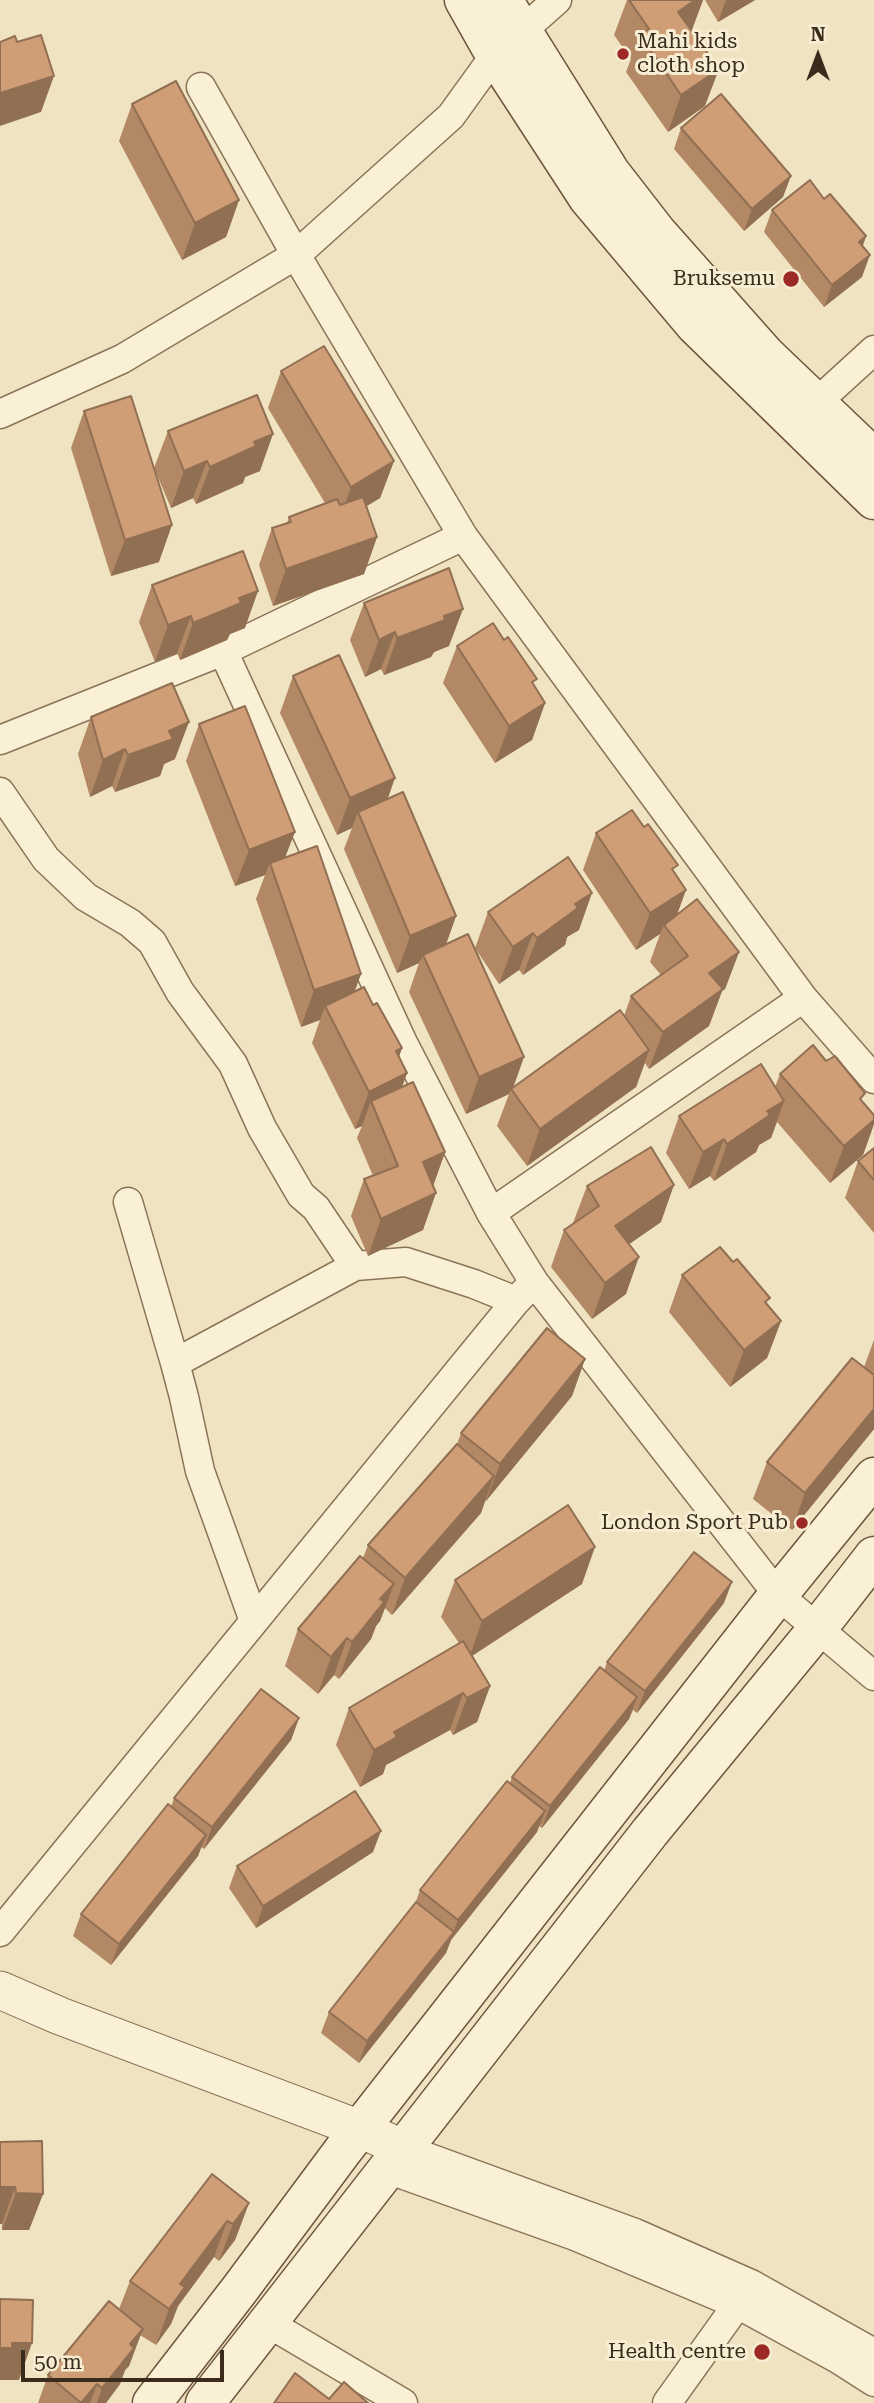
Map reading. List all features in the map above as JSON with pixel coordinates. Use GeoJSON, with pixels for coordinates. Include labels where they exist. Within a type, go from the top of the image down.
{"type":"FeatureCollection","features":[{"type":"Feature","properties":{"kind":"main road"},"geometry":{"type":"LineString","coordinates":[[464,0],[507,29],[656,231],[766,355],[874,458]]}},
{"type":"Feature","properties":{"kind":"main road"},"geometry":{"type":"LineString","coordinates":[[507,29],[588,198],[687,316],[874,500]]}},
{"type":"Feature","properties":{"kind":"main road"},"geometry":{"type":"LineString","coordinates":[[152,2403],[352,2139],[778,1595],[874,1477]]}},
{"type":"Feature","properties":{"kind":"main road"},"geometry":{"type":"LineString","coordinates":[[205,2403],[650,1832],[818,1629],[874,1556]]}},
{"type":"Feature","properties":{"kind":"street"},"geometry":{"type":"LineString","coordinates":[[0,414],[122,359],[296,255],[451,116],[507,29],[557,0]]}},
{"type":"Feature","properties":{"kind":"street"},"geometry":{"type":"LineString","coordinates":[[201,87],[296,255],[463,537],[803,998],[874,1079]]}},
{"type":"Feature","properties":{"kind":"street"},"geometry":{"type":"LineString","coordinates":[[816,403],[874,350]]}},
{"type":"Feature","properties":{"kind":"street"},"geometry":{"type":"LineString","coordinates":[[0,740],[223,652],[463,537]]}},
{"type":"Feature","properties":{"kind":"street"},"geometry":{"type":"LineString","coordinates":[[223,652],[403,1043],[491,1213],[525,1291],[778,1595],[874,1676]]}},
{"type":"Feature","properties":{"kind":"street"},"geometry":{"type":"LineString","coordinates":[[0,792],[46,859],[86,897],[130,923],[152,942],[180,992],[233,1064],[262,1128],[301,1195],[316,1208],[355,1266]]}},
{"type":"Feature","properties":{"kind":"street"},"geometry":{"type":"LineString","coordinates":[[491,1213],[803,998]]}},
{"type":"Feature","properties":{"kind":"street"},"geometry":{"type":"LineString","coordinates":[[128,1202],[175,1363],[200,1471],[254,1621]]}},
{"type":"Feature","properties":{"kind":"street"},"geometry":{"type":"LineString","coordinates":[[175,1363],[355,1266],[406,1262],[474,1283],[525,1291]]}},
{"type":"Feature","properties":{"kind":"street"},"geometry":{"type":"LineString","coordinates":[[0,1932],[525,1291]]}},
{"type":"Feature","properties":{"kind":"street"},"geometry":{"type":"LineString","coordinates":[[0,1990],[575,2236],[745,2294],[874,2354]]}},
{"type":"Feature","properties":{"kind":"street"},"geometry":{"type":"LineString","coordinates":[[0,2018],[352,2139]]}},
{"type":"Feature","properties":{"kind":"street"},"geometry":{"type":"LineString","coordinates":[[745,2294],[874,2382]]}},
{"type":"Feature","properties":{"kind":"street"},"geometry":{"type":"LineString","coordinates":[[667,2403],[745,2294]]}},
{"type":"Feature","properties":{"kind":"street"},"geometry":{"type":"LineString","coordinates":[[268,2323],[402,2403]]}},
{"type":"Feature","properties":{"kind":"building"},"geometry":{"type":"Polygon","coordinates":[[[629,0],[695,0],[678,12],[719,69],[681,95],[640,35],[649,29],[629,0]]]}},
{"type":"Feature","properties":{"kind":"building"},"geometry":{"type":"Polygon","coordinates":[[[41,35],[54,76],[0,93],[0,42],[15,36],[17,42],[41,35]]]}},
{"type":"Feature","properties":{"kind":"building"},"geometry":{"type":"Polygon","coordinates":[[[176,81],[239,200],[195,223],[132,104],[176,81]]]}},
{"type":"Feature","properties":{"kind":"building"},"geometry":{"type":"Polygon","coordinates":[[[721,94],[791,176],[752,209],[681,128],[721,94]]]}},
{"type":"Feature","properties":{"kind":"building"},"geometry":{"type":"Polygon","coordinates":[[[810,180],[824,199],[830,194],[866,236],[859,242],[870,255],[832,285],[772,210],[810,180]]]}},
{"type":"Feature","properties":{"kind":"building"},"geometry":{"type":"Polygon","coordinates":[[[324,346],[394,461],[351,487],[281,371],[324,346]]]}},
{"type":"Feature","properties":{"kind":"building"},"geometry":{"type":"Polygon","coordinates":[[[257,395],[273,434],[254,442],[256,446],[210,467],[207,461],[184,471],[168,431],[257,395]]]}},
{"type":"Feature","properties":{"kind":"building"},"geometry":{"type":"Polygon","coordinates":[[[131,396],[172,525],[125,540],[84,411],[131,396]]]}},
{"type":"Feature","properties":{"kind":"building"},"geometry":{"type":"Polygon","coordinates":[[[363,497],[377,537],[286,569],[272,528],[291,522],[289,517],[337,499],[340,505],[363,497]]]}},
{"type":"Feature","properties":{"kind":"building"},"geometry":{"type":"Polygon","coordinates":[[[243,551],[258,591],[239,598],[241,603],[193,623],[191,616],[168,625],[152,585],[243,551]]]}},
{"type":"Feature","properties":{"kind":"building"},"geometry":{"type":"Polygon","coordinates":[[[449,568],[463,609],[444,616],[445,620],[397,638],[395,632],[379,640],[364,603],[449,568]]]}},
{"type":"Feature","properties":{"kind":"building"},"geometry":{"type":"Polygon","coordinates":[[[493,623],[504,640],[508,637],[537,679],[532,682],[545,703],[509,726],[457,646],[493,623]]]}},
{"type":"Feature","properties":{"kind":"building"},"geometry":{"type":"Polygon","coordinates":[[[339,655],[395,778],[350,798],[293,676],[339,655]]]}},
{"type":"Feature","properties":{"kind":"building"},"geometry":{"type":"Polygon","coordinates":[[[172,683],[189,722],[169,731],[173,739],[128,755],[125,749],[103,760],[91,717],[172,683]]]}},
{"type":"Feature","properties":{"kind":"building"},"geometry":{"type":"Polygon","coordinates":[[[245,706],[295,832],[249,850],[199,724],[245,706]]]}},
{"type":"Feature","properties":{"kind":"building"},"geometry":{"type":"Polygon","coordinates":[[[403,792],[456,916],[410,936],[358,812],[403,792]]]}},
{"type":"Feature","properties":{"kind":"building"},"geometry":{"type":"Polygon","coordinates":[[[632,810],[644,827],[648,824],[678,865],[672,869],[686,890],[650,913],[596,833],[632,810]]]}},
{"type":"Feature","properties":{"kind":"building"},"geometry":{"type":"Polygon","coordinates":[[[317,846],[361,974],[314,990],[270,863],[317,846]]]}},
{"type":"Feature","properties":{"kind":"building"},"geometry":{"type":"Polygon","coordinates":[[[568,857],[592,893],[575,904],[578,908],[537,938],[533,933],[513,947],[488,912],[568,857]]]}},
{"type":"Feature","properties":{"kind":"building"},"geometry":{"type":"Polygon","coordinates":[[[697,899],[739,952],[709,973],[723,989],[663,1032],[631,996],[688,956],[664,925],[697,899]]]}},
{"type":"Feature","properties":{"kind":"building"},"geometry":{"type":"Polygon","coordinates":[[[468,934],[524,1057],[479,1077],[423,955],[468,934]]]}},
{"type":"Feature","properties":{"kind":"building"},"geometry":{"type":"Polygon","coordinates":[[[364,987],[373,1005],[377,1003],[402,1048],[396,1051],[407,1073],[369,1092],[325,1006],[364,987]]]}},
{"type":"Feature","properties":{"kind":"building"},"geometry":{"type":"Polygon","coordinates":[[[620,1010],[649,1050],[540,1129],[511,1089],[620,1010]]]}},
{"type":"Feature","properties":{"kind":"building"},"geometry":{"type":"Polygon","coordinates":[[[813,1045],[826,1061],[835,1056],[865,1093],[860,1099],[874,1115],[874,1120],[844,1146],[780,1074],[813,1045]]]}},
{"type":"Feature","properties":{"kind":"building"},"geometry":{"type":"Polygon","coordinates":[[[761,1064],[784,1101],[767,1111],[770,1115],[727,1144],[724,1139],[703,1152],[679,1116],[761,1064]]]}},
{"type":"Feature","properties":{"kind":"building"},"geometry":{"type":"Polygon","coordinates":[[[413,1082],[445,1152],[423,1162],[436,1193],[381,1219],[364,1179],[398,1166],[371,1101],[413,1082]]]}},
{"type":"Feature","properties":{"kind":"building"},"geometry":{"type":"Polygon","coordinates":[[[651,1147],[674,1185],[615,1226],[639,1257],[605,1283],[564,1230],[599,1206],[587,1186],[651,1147]]]}},
{"type":"Feature","properties":{"kind":"building"},"geometry":{"type":"Polygon","coordinates":[[[874,1148],[874,1180],[858,1161],[874,1148]]]}},
{"type":"Feature","properties":{"kind":"building"},"geometry":{"type":"Polygon","coordinates":[[[720,1247],[733,1262],[737,1259],[770,1298],[765,1302],[781,1321],[744,1350],[682,1275],[720,1247]]]}},
{"type":"Feature","properties":{"kind":"building"},"geometry":{"type":"Polygon","coordinates":[[[547,1328],[585,1359],[500,1464],[461,1433],[547,1328]]]}},
{"type":"Feature","properties":{"kind":"building"},"geometry":{"type":"Polygon","coordinates":[[[852,1358],[874,1375],[874,1409],[805,1493],[767,1462],[852,1358]]]}},
{"type":"Feature","properties":{"kind":"building"},"geometry":{"type":"Polygon","coordinates":[[[457,1444],[494,1476],[405,1578],[368,1545],[457,1444]]]}},
{"type":"Feature","properties":{"kind":"building"},"geometry":{"type":"Polygon","coordinates":[[[568,1505],[595,1547],[482,1621],[455,1580],[568,1505]]]}},
{"type":"Feature","properties":{"kind":"building"},"geometry":{"type":"Polygon","coordinates":[[[694,1552],[732,1582],[645,1691],[607,1662],[694,1552]]]}},
{"type":"Feature","properties":{"kind":"building"},"geometry":{"type":"Polygon","coordinates":[[[360,1556],[394,1584],[380,1599],[384,1602],[352,1642],[347,1638],[331,1657],[298,1629],[360,1556]]]}},
{"type":"Feature","properties":{"kind":"building"},"geometry":{"type":"Polygon","coordinates":[[[463,1641],[490,1686],[467,1698],[463,1693],[394,1732],[397,1737],[374,1750],[349,1708],[463,1641]]]}},
{"type":"Feature","properties":{"kind":"building"},"geometry":{"type":"Polygon","coordinates":[[[600,1667],[637,1697],[550,1806],[512,1777],[600,1667]]]}},
{"type":"Feature","properties":{"kind":"building"},"geometry":{"type":"Polygon","coordinates":[[[261,1689],[299,1718],[212,1827],[174,1798],[261,1689]]]}},
{"type":"Feature","properties":{"kind":"building"},"geometry":{"type":"Polygon","coordinates":[[[507,1781],[545,1811],[458,1920],[420,1890],[507,1781]]]}},
{"type":"Feature","properties":{"kind":"building"},"geometry":{"type":"Polygon","coordinates":[[[355,1791],[381,1831],[263,1906],[237,1866],[355,1791]]]}},
{"type":"Feature","properties":{"kind":"building"},"geometry":{"type":"Polygon","coordinates":[[[168,1804],[206,1835],[119,1944],[81,1914],[168,1804]]]}},
{"type":"Feature","properties":{"kind":"building"},"geometry":{"type":"Polygon","coordinates":[[[416,1902],[454,1932],[367,2041],[329,2012],[416,1902]]]}},
{"type":"Feature","properties":{"kind":"building"},"geometry":{"type":"Polygon","coordinates":[[[42,2141],[43,2194],[16,2193],[15,2187],[0,2187],[0,2142],[42,2141]]]}},
{"type":"Feature","properties":{"kind":"building"},"geometry":{"type":"Polygon","coordinates":[[[212,2174],[249,2203],[233,2224],[227,2221],[180,2284],[185,2287],[169,2309],[130,2281],[212,2174]]]}},
{"type":"Feature","properties":{"kind":"building"},"geometry":{"type":"Polygon","coordinates":[[[0,2299],[33,2300],[32,2343],[12,2343],[12,2348],[0,2348],[0,2299]]]}},
{"type":"Feature","properties":{"kind":"building"},"geometry":{"type":"Polygon","coordinates":[[[109,2301],[143,2329],[130,2344],[134,2348],[102,2388],[97,2384],[81,2403],[48,2375],[109,2301]]]}},
{"type":"Feature","properties":{"kind":"building"},"geometry":{"type":"Polygon","coordinates":[[[295,2373],[329,2399],[344,2382],[368,2403],[274,2403],[295,2373]]]}},
{"type":"Feature","properties":{"kind":"place","name":"Mahi kids cloth shop"},"geometry":{"type":"Point","coordinates":[623,54]}},
{"type":"Feature","properties":{"kind":"place","name":"Bruksemu"},"geometry":{"type":"Point","coordinates":[791,279]}},
{"type":"Feature","properties":{"kind":"place","name":"London Sport Pub"},"geometry":{"type":"Point","coordinates":[802,1523]}},
{"type":"Feature","properties":{"kind":"place","name":"Health centre"},"geometry":{"type":"Point","coordinates":[762,2352]}}]}
